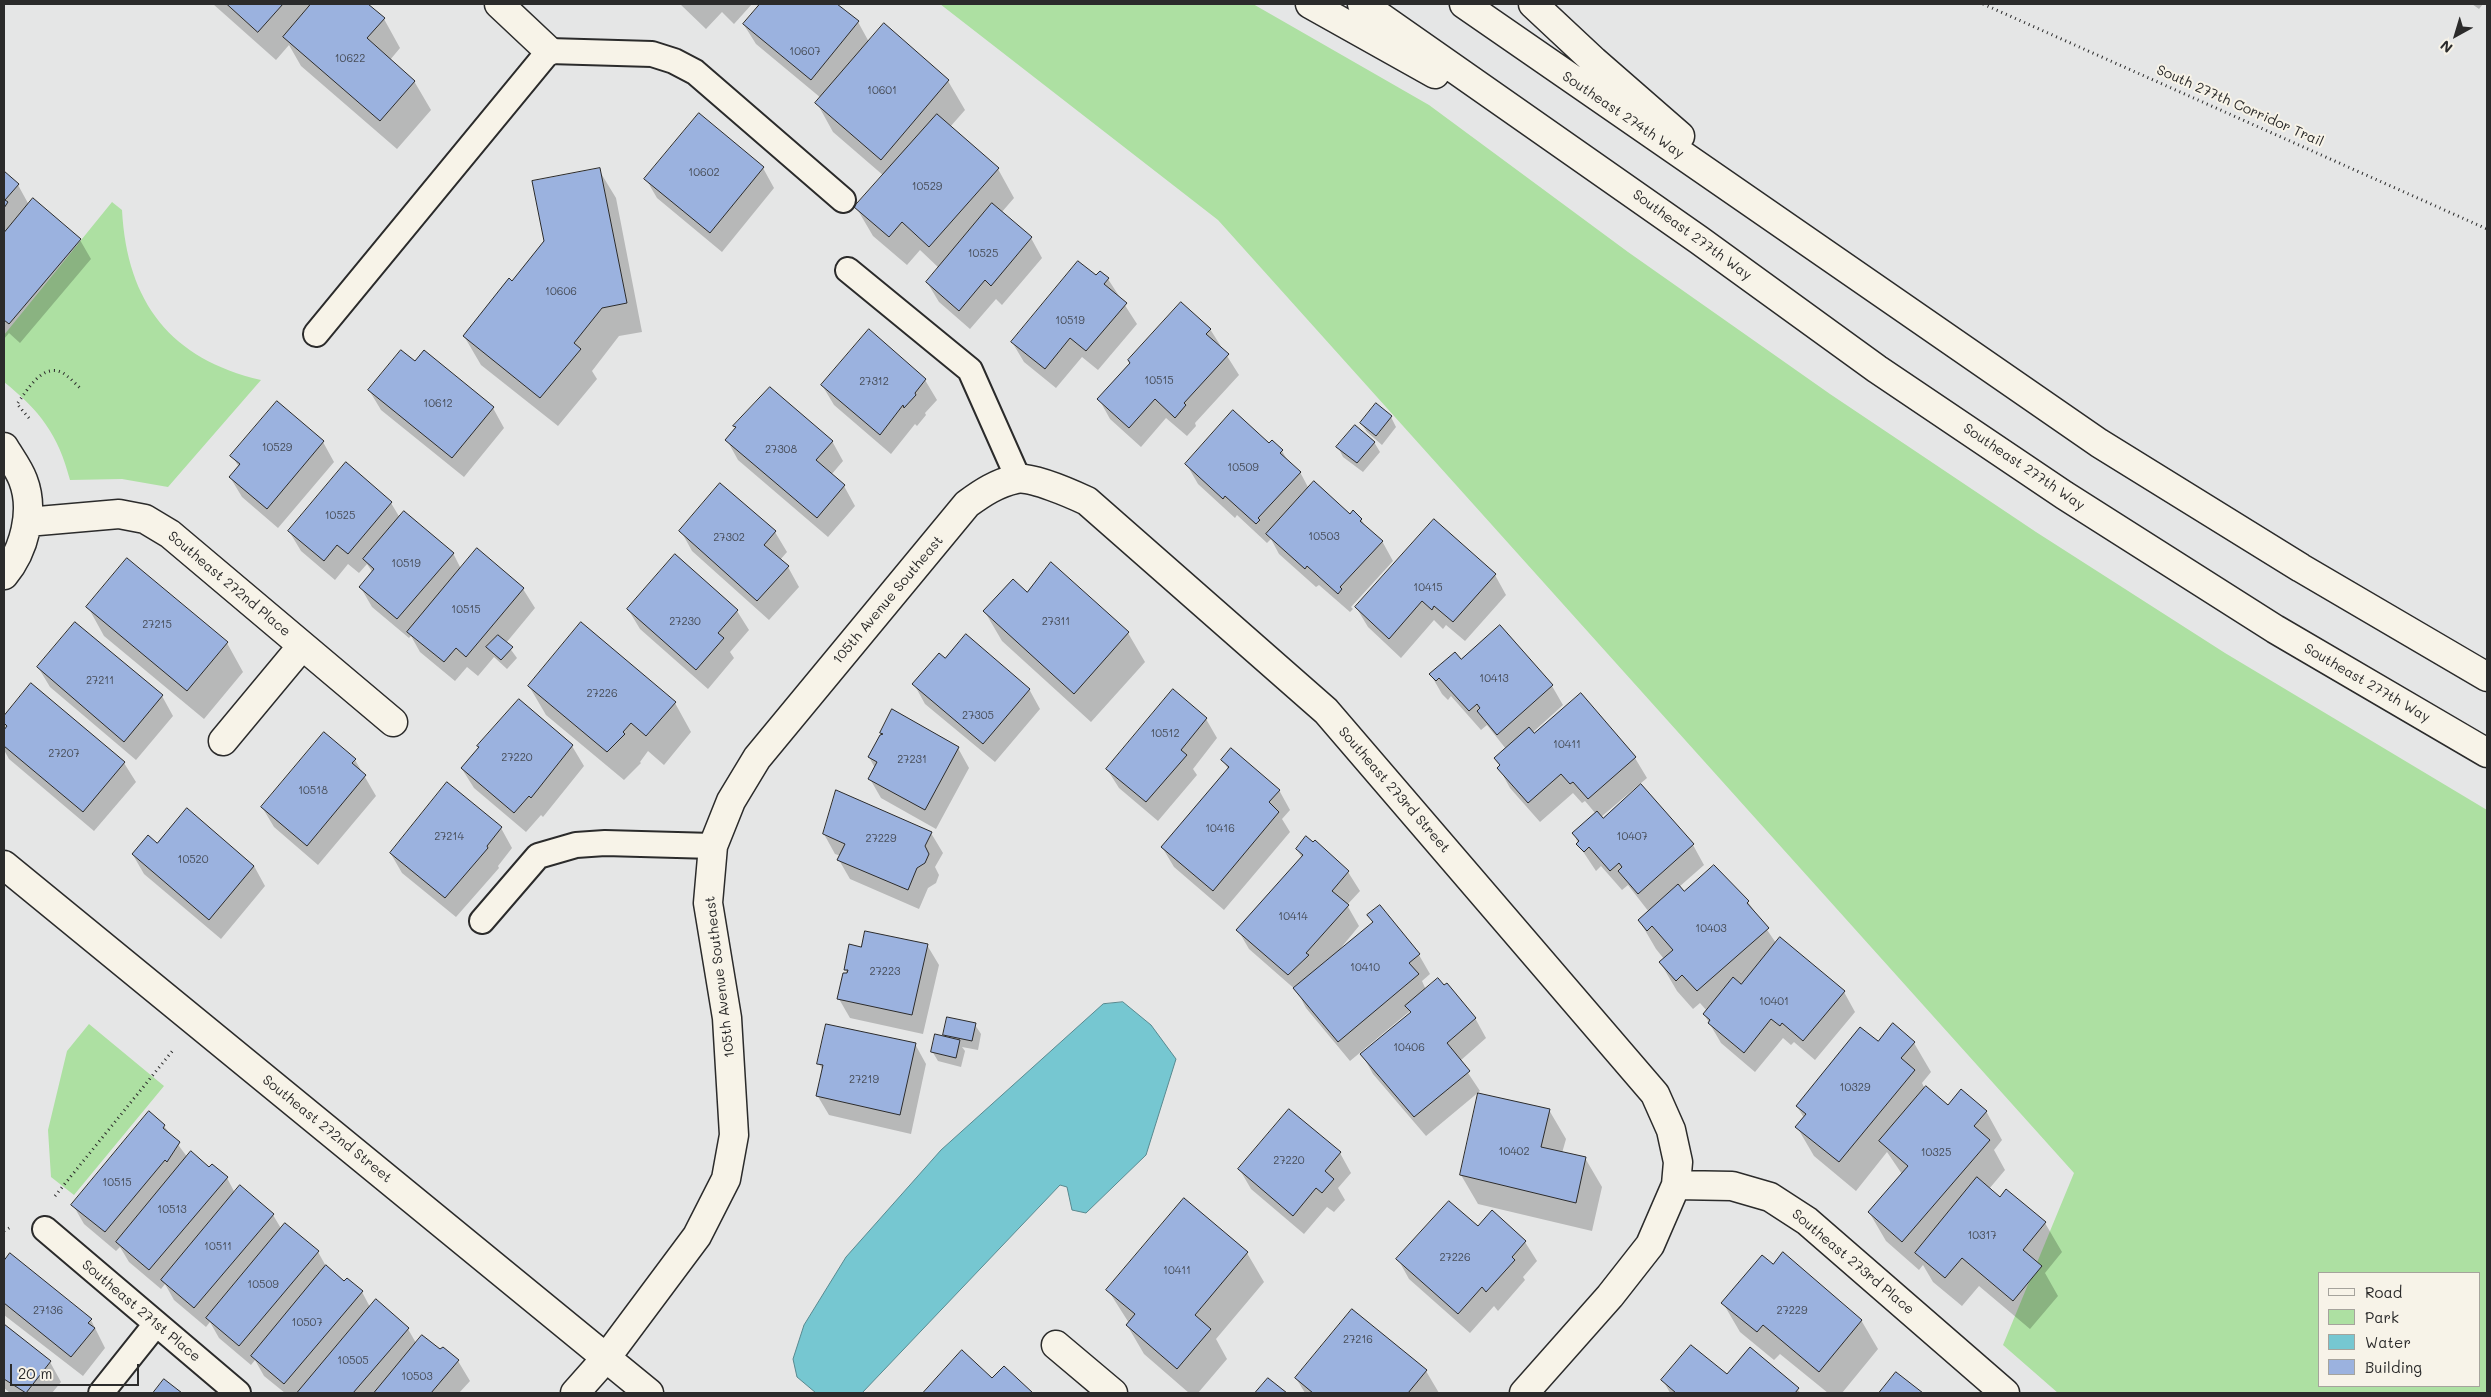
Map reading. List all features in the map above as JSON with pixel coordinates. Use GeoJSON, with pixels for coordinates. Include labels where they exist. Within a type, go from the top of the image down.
{"type":"FeatureCollection","features":[{"type":"Feature","properties":{"kind":"street"},"geometry":{"type":"LineString","coordinates":[[499,4],[548,51]]}},
{"type":"Feature","properties":{"kind":"street"},"geometry":{"type":"LineString","coordinates":[[1310,4],[1578,155]]}},
{"type":"Feature","properties":{"kind":"street"},"geometry":{"type":"LineString","coordinates":[[1362,4],[1578,155]]}},
{"type":"Feature","properties":{"kind":"street","name":"Southeast 274th Way"},"geometry":{"type":"LineString","coordinates":[[1464,4],[1784,225]]}},
{"type":"Feature","properties":{"kind":"street"},"geometry":{"type":"LineString","coordinates":[[1533,4],[1594,61],[1784,225],[2099,443],[2300,568],[2487,677]]}},
{"type":"Feature","properties":{"kind":"street","name":"Southeast 277th Way"},"geometry":{"type":"LineString","coordinates":[[1578,155],[1876,369],[2064,495],[2275,629],[2487,753]]}},
{"type":"Feature","properties":{"kind":"street"},"geometry":{"type":"LineString","coordinates":[[4,447],[23,480],[27,522],[21,550],[4,574]]}},
{"type":"Feature","properties":{"kind":"street","name":"105th Avenue Southeast"},"geometry":{"type":"LineString","coordinates":[[575,1393],[606,1358],[697,1236],[726,1179],[734,1135],[727,1018],[708,903],[713,846],[731,801],[757,758],[967,504],[990,488],[1018,478]]}},
{"type":"Feature","properties":{"kind":"street","name":"Southeast 273rd Street"},"geometry":{"type":"LineString","coordinates":[[1018,478],[1057,488],[1087,501],[1326,711],[1654,1094],[1671,1130],[1678,1162],[1676,1184]]}},
{"type":"Feature","properties":{"kind":"street","name":"Southeast 272nd Place"},"geometry":{"type":"LineString","coordinates":[[27,522],[118,514],[145,519],[170,534],[393,722]]}},
{"type":"Feature","properties":{"kind":"street","name":"Southeast 272nd Place"},"geometry":{"type":"LineString","coordinates":[[223,741],[302,646]]}},
{"type":"Feature","properties":{"kind":"street","name":"Southeast 272nd Street"},"geometry":{"type":"LineString","coordinates":[[4,864],[649,1393]]}},
{"type":"Feature","properties":{"kind":"street"},"geometry":{"type":"LineString","coordinates":[[1524,1393],[1610,1296],[1650,1244],[1676,1184]]}},
{"type":"Feature","properties":{"kind":"street","name":"Southeast 273rd Place"},"geometry":{"type":"LineString","coordinates":[[1676,1184],[1732,1186],[1770,1197],[1807,1221],[2005,1393]]}},
{"type":"Feature","properties":{"kind":"street"},"geometry":{"type":"LineString","coordinates":[[1056,1345],[1113,1393]]}},
{"type":"Feature","properties":{"kind":"lane"},"geometry":{"type":"LineString","coordinates":[[316,334],[548,51],[652,54],[674,61],[695,72],[843,200]]}},
{"type":"Feature","properties":{"kind":"lane"},"geometry":{"type":"LineString","coordinates":[[848,270],[970,370],[1018,478]]}},
{"type":"Feature","properties":{"kind":"lane"},"geometry":{"type":"LineString","coordinates":[[482,921],[538,856],[576,845],[605,843],[713,846]]}},
{"type":"Feature","properties":{"kind":"lane","name":"Southeast 271st Place"},"geometry":{"type":"LineString","coordinates":[[45,1229],[238,1393]]}},
{"type":"Feature","properties":{"kind":"lane"},"geometry":{"type":"LineString","coordinates":[[101,1393],[156,1324]]}},
{"type":"Feature","properties":{"kind":"path","name":"South 277th Corridor Trail"},"geometry":{"type":"LineString","coordinates":[[1983,4],[2487,229]]}},
{"type":"Feature","properties":{"kind":"path"},"geometry":{"type":"LineString","coordinates":[[34,424],[17,404],[42,374],[50,371],[63,373],[81,389]]}},
{"type":"Feature","properties":{"kind":"path"},"geometry":{"type":"LineString","coordinates":[[53,1198],[60,1192],[196,1022]]}},
{"type":"Feature","properties":{"kind":"path"},"geometry":{"type":"LineString","coordinates":[[4,1231],[18,1222]]}},
{"type":"Feature","properties":{"kind":"green space"},"geometry":{"type":"Polygon","coordinates":[[[940,4],[1253,4],[1429,105],[1628,252],[1830,394],[2036,532],[2225,653],[2487,810],[2487,1393],[2058,1393],[2003,1345],[2074,1173],[1218,220],[940,4]]]}},
{"type":"Feature","properties":{"kind":"green space"},"geometry":{"type":"Polygon","coordinates":[[[112,202],[122,210],[126,243],[133,273],[144,299],[160,322],[179,342],[202,358],[229,370],[261,380],[168,487],[122,479],[70,480],[60,449],[46,425],[28,403],[4,382],[4,335],[112,202]]]}},
{"type":"Feature","properties":{"kind":"green space"},"geometry":{"type":"Polygon","coordinates":[[[89,1024],[164,1086],[74,1195],[51,1177],[48,1130],[67,1051],[89,1024]]]}},
{"type":"Feature","properties":{"kind":"water"},"geometry":{"type":"Polygon","coordinates":[[[1123,1002],[1151,1025],[1176,1059],[1146,1155],[1086,1213],[1072,1210],[1067,1187],[1060,1185],[862,1393],[816,1393],[797,1377],[793,1359],[804,1325],[846,1257],[941,1150],[1103,1004],[1123,1002]]]}},
{"type":"Feature","properties":{"kind":"building"},"geometry":{"type":"Polygon","coordinates":[[[227,4],[283,4],[258,32],[227,4]]]}},
{"type":"Feature","properties":{"kind":"building"},"geometry":{"type":"Polygon","coordinates":[[[311,4],[368,4],[385,18],[367,38],[415,81],[380,121],[283,37],[311,4]]]}},
{"type":"Feature","properties":{"kind":"building"},"geometry":{"type":"Polygon","coordinates":[[[760,4],[837,4],[859,21],[811,80],[743,24],[760,4]]]}},
{"type":"Feature","properties":{"kind":"building"},"geometry":{"type":"Polygon","coordinates":[[[884,23],[949,80],[881,160],[815,103],[884,23]]]}},
{"type":"Feature","properties":{"kind":"building"},"geometry":{"type":"Polygon","coordinates":[[[699,113],[764,167],[710,233],[644,179],[699,113]]]}},
{"type":"Feature","properties":{"kind":"building"},"geometry":{"type":"Polygon","coordinates":[[[937,114],[999,168],[929,247],[902,222],[889,237],[854,207],[937,114]]]}},
{"type":"Feature","properties":{"kind":"building"},"geometry":{"type":"Polygon","coordinates":[[[600,168],[627,303],[602,308],[574,343],[581,349],[540,398],[463,336],[509,278],[512,281],[544,241],[532,181],[600,168]]]}},
{"type":"Feature","properties":{"kind":"building"},"geometry":{"type":"Polygon","coordinates":[[[4,171],[19,184],[5,200],[8,202],[4,208],[4,171]]]}},
{"type":"Feature","properties":{"kind":"building"},"geometry":{"type":"Polygon","coordinates":[[[33,198],[81,239],[9,324],[4,320],[4,233],[33,198]]]}},
{"type":"Feature","properties":{"kind":"building"},"geometry":{"type":"Polygon","coordinates":[[[992,203],[1032,237],[991,286],[985,280],[959,311],[926,282],[992,203]]]}},
{"type":"Feature","properties":{"kind":"building"},"geometry":{"type":"Polygon","coordinates":[[[1078,261],[1096,275],[1100,271],[1109,278],[1104,284],[1127,303],[1086,351],[1070,338],[1045,369],[1011,342],[1078,261]]]}},
{"type":"Feature","properties":{"kind":"building"},"geometry":{"type":"Polygon","coordinates":[[[1181,302],[1211,329],[1206,334],[1229,354],[1184,403],[1186,405],[1175,418],[1155,399],[1129,428],[1097,399],[1130,363],[1128,360],[1181,302]]]}},
{"type":"Feature","properties":{"kind":"building"},"geometry":{"type":"Polygon","coordinates":[[[869,329],[926,379],[915,393],[916,395],[904,408],[903,405],[880,435],[821,385],[869,329]]]}},
{"type":"Feature","properties":{"kind":"building"},"geometry":{"type":"Polygon","coordinates":[[[401,350],[415,361],[424,350],[494,407],[452,458],[368,390],[401,350]]]}},
{"type":"Feature","properties":{"kind":"building"},"geometry":{"type":"Polygon","coordinates":[[[770,387],[833,441],[816,460],[845,485],[817,518],[725,440],[736,427],[733,426],[770,387]]]}},
{"type":"Feature","properties":{"kind":"building"},"geometry":{"type":"Polygon","coordinates":[[[277,401],[324,441],[267,509],[229,477],[240,464],[230,456],[277,401]]]}},
{"type":"Feature","properties":{"kind":"building"},"geometry":{"type":"Polygon","coordinates":[[[1376,403],[1392,416],[1376,436],[1360,423],[1376,403]]]}},
{"type":"Feature","properties":{"kind":"building"},"geometry":{"type":"Polygon","coordinates":[[[1233,410],[1269,443],[1272,440],[1283,450],[1280,453],[1301,472],[1258,518],[1260,520],[1256,524],[1225,496],[1223,499],[1185,464],[1233,410]]]}},
{"type":"Feature","properties":{"kind":"building"},"geometry":{"type":"Polygon","coordinates":[[[1355,425],[1375,442],[1357,463],[1336,447],[1355,425]]]}},
{"type":"Feature","properties":{"kind":"building"},"geometry":{"type":"Polygon","coordinates":[[[346,462],[392,502],[348,554],[337,545],[324,561],[288,531],[346,462]]]}},
{"type":"Feature","properties":{"kind":"building"},"geometry":{"type":"Polygon","coordinates":[[[1314,481],[1350,514],[1353,510],[1362,519],[1360,521],[1383,541],[1340,587],[1342,589],[1338,594],[1307,566],[1305,569],[1266,534],[1314,481]]]}},
{"type":"Feature","properties":{"kind":"building"},"geometry":{"type":"Polygon","coordinates":[[[720,483],[776,531],[764,545],[789,566],[757,601],[679,531],[720,483]]]}},
{"type":"Feature","properties":{"kind":"building"},"geometry":{"type":"Polygon","coordinates":[[[404,511],[454,553],[397,619],[359,587],[374,569],[363,559],[404,511]]]}},
{"type":"Feature","properties":{"kind":"building"},"geometry":{"type":"Polygon","coordinates":[[[1434,519],[1496,574],[1453,622],[1434,606],[1432,610],[1422,601],[1389,639],[1355,607],[1434,519]]]}},
{"type":"Feature","properties":{"kind":"building"},"geometry":{"type":"Polygon","coordinates":[[[477,548],[524,588],[466,657],[456,648],[444,662],[407,632],[477,548]]]}},
{"type":"Feature","properties":{"kind":"building"},"geometry":{"type":"Polygon","coordinates":[[[675,554],[738,610],[718,633],[724,638],[696,670],[627,609],[675,554]]]}},
{"type":"Feature","properties":{"kind":"building"},"geometry":{"type":"Polygon","coordinates":[[[127,558],[228,642],[187,691],[86,607],[127,558]]]}},
{"type":"Feature","properties":{"kind":"building"},"geometry":{"type":"Polygon","coordinates":[[[1051,562],[1129,632],[1074,694],[983,611],[1013,579],[1027,592],[1051,562]]]}},
{"type":"Feature","properties":{"kind":"building"},"geometry":{"type":"Polygon","coordinates":[[[75,622],[163,695],[124,742],[37,667],[75,622]]]}},
{"type":"Feature","properties":{"kind":"building"},"geometry":{"type":"Polygon","coordinates":[[[581,622],[676,702],[646,736],[631,723],[623,732],[625,734],[607,752],[528,686],[581,622]]]}},
{"type":"Feature","properties":{"kind":"building"},"geometry":{"type":"Polygon","coordinates":[[[1500,625],[1553,685],[1497,735],[1477,711],[1480,708],[1477,704],[1469,711],[1439,678],[1436,681],[1429,674],[1455,652],[1461,659],[1500,625]]]}},
{"type":"Feature","properties":{"kind":"building"},"geometry":{"type":"Polygon","coordinates":[[[966,634],[1030,689],[983,744],[912,684],[939,653],[945,658],[966,634]]]}},
{"type":"Feature","properties":{"kind":"building"},"geometry":{"type":"Polygon","coordinates":[[[498,635],[513,647],[501,660],[486,647],[498,635]]]}},
{"type":"Feature","properties":{"kind":"building"},"geometry":{"type":"Polygon","coordinates":[[[31,683],[125,762],[83,812],[4,746],[4,730],[7,726],[4,723],[4,716],[31,683]]]}},
{"type":"Feature","properties":{"kind":"building"},"geometry":{"type":"Polygon","coordinates":[[[1173,689],[1207,718],[1181,750],[1187,755],[1146,802],[1106,769],[1173,689]]]}},
{"type":"Feature","properties":{"kind":"building"},"geometry":{"type":"Polygon","coordinates":[[[1581,693],[1636,757],[1588,799],[1573,782],[1570,784],[1561,774],[1528,803],[1497,768],[1500,765],[1494,758],[1529,727],[1534,733],[1581,693]]]}},
{"type":"Feature","properties":{"kind":"building"},"geometry":{"type":"Polygon","coordinates":[[[519,699],[573,745],[531,798],[529,796],[514,813],[461,768],[479,747],[477,746],[519,699]]]}},
{"type":"Feature","properties":{"kind":"building"},"geometry":{"type":"Polygon","coordinates":[[[892,709],[959,747],[925,810],[868,779],[877,762],[868,757],[880,735],[883,734],[880,733],[892,709]]]}},
{"type":"Feature","properties":{"kind":"building"},"geometry":{"type":"Polygon","coordinates":[[[324,732],[356,759],[352,763],[366,775],[307,846],[261,807],[324,732]]]}},
{"type":"Feature","properties":{"kind":"building"},"geometry":{"type":"Polygon","coordinates":[[[1231,748],[1280,790],[1269,802],[1279,812],[1213,891],[1161,847],[1229,767],[1221,760],[1231,748]]]}},
{"type":"Feature","properties":{"kind":"building"},"geometry":{"type":"Polygon","coordinates":[[[447,782],[502,827],[487,846],[488,848],[445,898],[390,853],[447,782]]]}},
{"type":"Feature","properties":{"kind":"building"},"geometry":{"type":"Polygon","coordinates":[[[1641,784],[1694,844],[1638,894],[1618,871],[1622,867],[1619,863],[1610,871],[1589,847],[1584,852],[1576,844],[1579,841],[1572,833],[1597,811],[1603,818],[1641,784]]]}},
{"type":"Feature","properties":{"kind":"building"},"geometry":{"type":"Polygon","coordinates":[[[836,790],[932,832],[925,846],[929,854],[925,863],[917,868],[908,890],[837,860],[845,844],[823,834],[836,790]]]}},
{"type":"Feature","properties":{"kind":"building"},"geometry":{"type":"Polygon","coordinates":[[[187,808],[254,866],[209,920],[132,854],[148,835],[157,843],[187,808]]]}},
{"type":"Feature","properties":{"kind":"building"},"geometry":{"type":"Polygon","coordinates":[[[1306,836],[1313,842],[1315,840],[1349,871],[1332,891],[1349,905],[1306,953],[1309,955],[1288,975],[1236,930],[1303,855],[1296,849],[1306,836]]]}},
{"type":"Feature","properties":{"kind":"building"},"geometry":{"type":"Polygon","coordinates":[[[1714,865],[1749,901],[1747,903],[1769,928],[1697,991],[1682,975],[1676,981],[1659,962],[1673,950],[1652,926],[1647,931],[1638,920],[1678,884],[1684,891],[1714,865]]]}},
{"type":"Feature","properties":{"kind":"building"},"geometry":{"type":"Polygon","coordinates":[[[1380,905],[1420,954],[1409,963],[1419,974],[1338,1042],[1293,988],[1373,922],[1367,915],[1380,905]]]}},
{"type":"Feature","properties":{"kind":"building"},"geometry":{"type":"Polygon","coordinates":[[[865,931],[928,944],[912,1015],[837,999],[843,973],[847,973],[848,970],[844,970],[849,944],[861,947],[865,931]]]}},
{"type":"Feature","properties":{"kind":"building"},"geometry":{"type":"Polygon","coordinates":[[[1780,937],[1845,991],[1803,1041],[1782,1023],[1780,1026],[1771,1019],[1744,1053],[1708,1023],[1710,1020],[1703,1014],[1733,977],[1741,984],[1780,937]]]}},
{"type":"Feature","properties":{"kind":"building"},"geometry":{"type":"Polygon","coordinates":[[[1438,978],[1444,985],[1447,983],[1476,1018],[1447,1043],[1470,1071],[1414,1117],[1360,1054],[1411,1012],[1405,1006],[1438,978]]]}},
{"type":"Feature","properties":{"kind":"building"},"geometry":{"type":"Polygon","coordinates":[[[947,1017],[976,1023],[972,1041],[943,1035],[947,1017]]]}},
{"type":"Feature","properties":{"kind":"building"},"geometry":{"type":"Polygon","coordinates":[[[1893,1023],[1915,1042],[1901,1058],[1915,1070],[1839,1162],[1795,1127],[1806,1114],[1796,1106],[1860,1027],[1878,1041],[1893,1023]]]}},
{"type":"Feature","properties":{"kind":"building"},"geometry":{"type":"Polygon","coordinates":[[[826,1024],[916,1043],[900,1115],[816,1096],[823,1065],[817,1064],[826,1024]]]}},
{"type":"Feature","properties":{"kind":"building"},"geometry":{"type":"Polygon","coordinates":[[[935,1034],[960,1040],[956,1058],[931,1052],[935,1034]]]}},
{"type":"Feature","properties":{"kind":"building"},"geometry":{"type":"Polygon","coordinates":[[[1926,1086],[1948,1105],[1961,1089],[1987,1111],[1974,1126],[1990,1140],[1902,1242],[1868,1212],[1908,1166],[1879,1141],[1926,1086]]]}},
{"type":"Feature","properties":{"kind":"building"},"geometry":{"type":"Polygon","coordinates":[[[1478,1093],[1550,1109],[1541,1147],[1586,1157],[1576,1203],[1460,1175],[1478,1093]]]}},
{"type":"Feature","properties":{"kind":"building"},"geometry":{"type":"Polygon","coordinates":[[[1289,1109],[1341,1152],[1325,1171],[1334,1179],[1322,1193],[1316,1188],[1293,1216],[1238,1169],[1289,1109]]]}},
{"type":"Feature","properties":{"kind":"building"},"geometry":{"type":"Polygon","coordinates":[[[149,1111],[165,1125],[163,1128],[180,1142],[167,1162],[165,1160],[105,1232],[71,1205],[149,1111]]]}},
{"type":"Feature","properties":{"kind":"building"},"geometry":{"type":"Polygon","coordinates":[[[191,1151],[209,1167],[212,1164],[228,1177],[149,1270],[116,1242],[191,1151]]]}},
{"type":"Feature","properties":{"kind":"building"},"geometry":{"type":"Polygon","coordinates":[[[1977,1177],[2000,1197],[2006,1189],[2046,1222],[2023,1250],[2042,1266],[2013,1301],[1962,1258],[1945,1278],[1915,1253],[1977,1177]]]}},
{"type":"Feature","properties":{"kind":"building"},"geometry":{"type":"Polygon","coordinates":[[[240,1185],[274,1214],[194,1308],[161,1280],[240,1185]]]}},
{"type":"Feature","properties":{"kind":"building"},"geometry":{"type":"Polygon","coordinates":[[[1184,1198],[1248,1252],[1195,1315],[1211,1329],[1177,1369],[1126,1325],[1135,1314],[1106,1290],[1184,1198]]]}},
{"type":"Feature","properties":{"kind":"building"},"geometry":{"type":"Polygon","coordinates":[[[1449,1201],[1478,1226],[1492,1210],[1526,1241],[1512,1257],[1515,1260],[1486,1292],[1482,1287],[1458,1314],[1396,1259],[1449,1201]]]}},
{"type":"Feature","properties":{"kind":"building"},"geometry":{"type":"Polygon","coordinates":[[[285,1223],[319,1251],[239,1346],[206,1318],[285,1223]]]}},
{"type":"Feature","properties":{"kind":"building"},"geometry":{"type":"Polygon","coordinates":[[[1783,1252],[1862,1320],[1819,1372],[1763,1325],[1757,1332],[1721,1303],[1762,1255],[1773,1264],[1783,1252]]]}},
{"type":"Feature","properties":{"kind":"building"},"geometry":{"type":"Polygon","coordinates":[[[10,1253],[92,1319],[88,1323],[95,1328],[71,1357],[4,1303],[4,1261],[10,1253]]]}},
{"type":"Feature","properties":{"kind":"building"},"geometry":{"type":"Polygon","coordinates":[[[326,1265],[344,1281],[347,1278],[363,1291],[284,1384],[251,1356],[326,1265]]]}},
{"type":"Feature","properties":{"kind":"building"},"geometry":{"type":"Polygon","coordinates":[[[376,1299],[409,1328],[353,1393],[297,1393],[376,1299]]]}},
{"type":"Feature","properties":{"kind":"building"},"geometry":{"type":"Polygon","coordinates":[[[1352,1309],[1427,1370],[1408,1393],[1313,1393],[1295,1378],[1352,1309]]]}},
{"type":"Feature","properties":{"kind":"building"},"geometry":{"type":"Polygon","coordinates":[[[4,1324],[51,1361],[26,1393],[4,1379],[4,1324]]]}},
{"type":"Feature","properties":{"kind":"building"},"geometry":{"type":"Polygon","coordinates":[[[422,1335],[440,1349],[443,1347],[459,1360],[431,1393],[374,1393],[422,1335]]]}},
{"type":"Feature","properties":{"kind":"building"},"geometry":{"type":"Polygon","coordinates":[[[1691,1345],[1727,1374],[1750,1347],[1799,1388],[1795,1393],[1676,1393],[1661,1380],[1691,1345]]]}},
{"type":"Feature","properties":{"kind":"building"},"geometry":{"type":"Polygon","coordinates":[[[962,1350],[992,1378],[1004,1366],[1033,1393],[923,1393],[962,1350]]]}},
{"type":"Feature","properties":{"kind":"building"},"geometry":{"type":"Polygon","coordinates":[[[1896,1372],[1923,1393],[1879,1393],[1896,1372]]]}},
{"type":"Feature","properties":{"kind":"building"},"geometry":{"type":"Polygon","coordinates":[[[1268,1378],[1287,1393],[1255,1393],[1268,1378]]]}},
{"type":"Feature","properties":{"kind":"building"},"geometry":{"type":"Polygon","coordinates":[[[164,1379],[182,1393],[153,1393],[164,1379]]]}}]}
